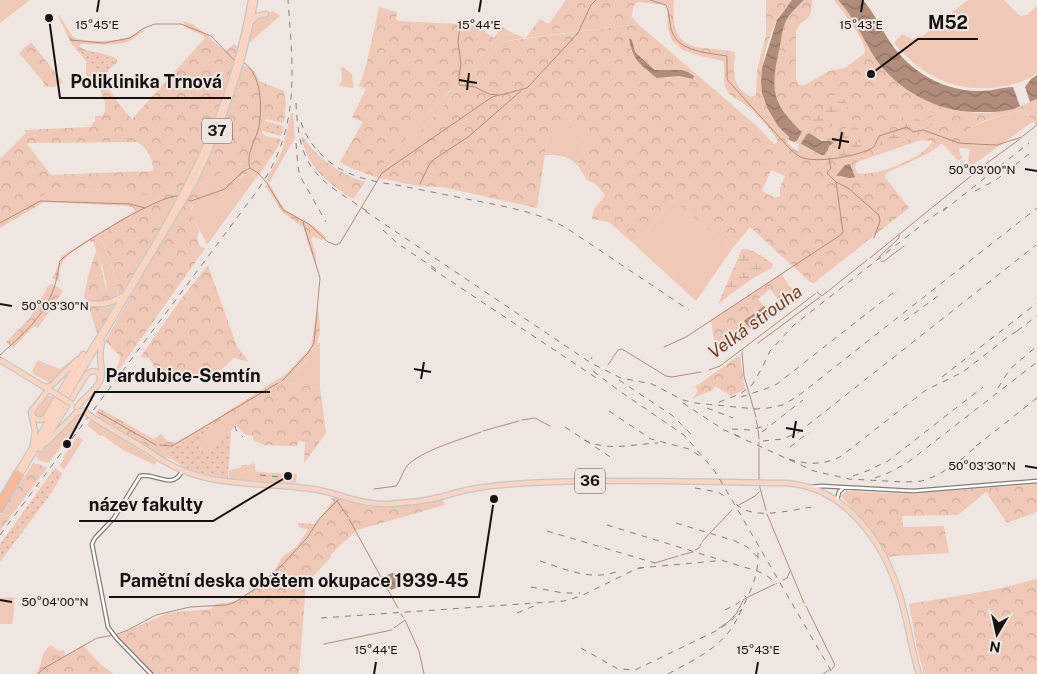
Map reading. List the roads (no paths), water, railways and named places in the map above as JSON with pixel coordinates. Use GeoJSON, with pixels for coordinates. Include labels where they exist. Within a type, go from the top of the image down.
{"type":"FeatureCollection","features":[{"type":"Feature","properties":{"kind":"highway","name":"37"},"geometry":{"type":"LineString","coordinates":[[0,502],[19,474]]}},
{"type":"Feature","properties":{"kind":"highway","name":"37"},"geometry":{"type":"LineString","coordinates":[[0,509],[19,474]]}},
{"type":"Feature","properties":{"kind":"main road"},"geometry":{"type":"LineString","coordinates":[[250,26],[256,17],[266,14],[258,12],[254,1]]}},
{"type":"Feature","properties":{"kind":"main road","name":"37"},"geometry":{"type":"LineString","coordinates":[[19,474],[106,332],[183,199],[217,132],[250,26],[254,1]]}},
{"type":"Feature","properties":{"kind":"main road","name":"37"},"geometry":{"type":"LineString","coordinates":[[241,57],[254,1]]}},
{"type":"Feature","properties":{"kind":"main road","name":"37"},"geometry":{"type":"LineString","coordinates":[[27,461],[98,337],[183,199]]}},
{"type":"Feature","properties":{"kind":"main road"},"geometry":{"type":"LineString","coordinates":[[88,303],[108,303],[124,295]]}},
{"type":"Feature","properties":{"kind":"main road"},"geometry":{"type":"LineString","coordinates":[[77,407],[100,380],[102,374],[99,353],[106,332]]}},
{"type":"Feature","properties":{"kind":"main road"},"geometry":{"type":"LineString","coordinates":[[42,386],[52,385],[98,337]]}},
{"type":"Feature","properties":{"kind":"main road"},"geometry":{"type":"LineString","coordinates":[[32,410],[35,419],[41,420],[45,418],[83,354]]}},
{"type":"Feature","properties":{"kind":"main road","name":"36"},"geometry":{"type":"LineString","coordinates":[[0,360],[172,466],[204,478],[223,482],[311,489],[365,503],[387,504],[425,500],[473,489],[496,486],[566,482],[787,483],[812,487]]}},
{"type":"Feature","properties":{"kind":"main road"},"geometry":{"type":"LineString","coordinates":[[40,449],[87,374],[91,371],[96,371],[100,375],[100,380]]}},
{"type":"Feature","properties":{"kind":"main road"},"geometry":{"type":"LineString","coordinates":[[42,386],[45,390],[44,394]]}},
{"type":"Feature","properties":{"kind":"main road"},"geometry":{"type":"LineString","coordinates":[[27,461],[35,437],[35,428],[31,415],[32,410],[48,390]]}},
{"type":"Feature","properties":{"kind":"main road"},"geometry":{"type":"LineString","coordinates":[[27,461],[77,412],[84,411]]}},
{"type":"Feature","properties":{"kind":"main road"},"geometry":{"type":"LineString","coordinates":[[812,487],[837,500],[852,513],[880,549],[890,568],[903,606],[918,674]]}},
{"type":"Feature","properties":{"kind":"street"},"geometry":{"type":"LineString","coordinates":[[151,674],[113,635],[105,619],[92,548],[93,541],[114,518],[140,476],[145,475],[174,480],[179,477],[182,471]]}},
{"type":"Feature","properties":{"kind":"street"},"geometry":{"type":"LineString","coordinates":[[812,487],[917,491],[1037,481]]}},
{"type":"Feature","properties":{"kind":"street"},"geometry":{"type":"LineString","coordinates":[[837,500],[839,492],[844,488]]}},
{"type":"Feature","properties":{"kind":"water"},"geometry":{"type":"Polygon","coordinates":[[[792,0],[804,0],[790,15],[784,25],[774,79],[776,98],[780,106],[802,132],[797,141],[794,142],[789,140],[789,137],[778,126],[767,108],[761,82],[762,68],[777,20],[792,0]]]}},
{"type":"Feature","properties":{"kind":"water"},"geometry":{"type":"Polygon","coordinates":[[[838,0],[863,0],[898,53],[908,63],[930,78],[942,84],[968,90],[986,91],[1013,87],[1020,106],[998,112],[961,111],[946,108],[919,97],[906,89],[884,70],[849,14],[838,0]]]}},
{"type":"Feature","properties":{"kind":"water"},"geometry":{"type":"Polygon","coordinates":[[[629,38],[632,40],[635,52],[655,70],[682,70],[694,76],[693,79],[679,76],[657,78],[635,57],[629,38]]]}},
{"type":"Feature","properties":{"kind":"water"},"geometry":{"type":"Polygon","coordinates":[[[1037,75],[1037,99],[1030,102],[1025,87],[1037,75]]]}},
{"type":"Feature","properties":{"kind":"water"},"geometry":{"type":"Polygon","coordinates":[[[809,133],[822,141],[834,143],[829,146],[824,155],[821,155],[801,144],[809,133]]]}},
{"type":"Feature","properties":{"kind":"water"},"geometry":{"type":"Polygon","coordinates":[[[850,164],[855,177],[836,176],[845,165],[850,164]]]}},
{"type":"Feature","properties":{"kind":"water"},"geometry":{"type":"Polygon","coordinates":[[[764,306],[770,315],[751,329],[744,321],[764,306]]]}},
{"type":"Feature","properties":{"kind":"water"},"geometry":{"type":"Polygon","coordinates":[[[395,573],[400,584],[399,587],[391,590],[382,577],[395,573]]]}},
{"type":"Feature","properties":{"kind":"waterway"},"geometry":{"type":"LineString","coordinates":[[186,199],[191,201],[225,189],[242,172],[250,168],[258,173],[267,183],[283,210],[309,224],[328,242],[336,245],[340,243],[382,173],[492,97],[527,88],[578,33],[591,5],[596,0]]}},
{"type":"Feature","properties":{"kind":"waterway"},"geometry":{"type":"LineString","coordinates":[[650,0],[666,5],[672,32],[681,44],[688,48],[727,56],[727,79],[791,150],[808,159],[838,158],[859,153],[874,147],[879,136],[907,127],[913,132],[923,130],[959,143],[997,145],[1022,137]]}},
{"type":"Feature","properties":{"kind":"waterway"},"geometry":{"type":"LineString","coordinates":[[70,40],[104,43],[130,38],[144,28],[155,24],[181,24],[211,36],[234,60]]}},
{"type":"Feature","properties":{"kind":"waterway"},"geometry":{"type":"LineString","coordinates":[[460,25],[458,42],[461,64],[459,85],[475,87],[489,94],[498,95]]}},
{"type":"Feature","properties":{"kind":"waterway"},"geometry":{"type":"LineString","coordinates":[[243,62],[254,74],[260,100],[259,127],[250,153],[250,168]]}},
{"type":"Feature","properties":{"kind":"waterway"},"geometry":{"type":"LineString","coordinates":[[420,184],[433,160],[468,137],[521,91]]}},
{"type":"Feature","properties":{"kind":"waterway","name":"Velká strouha"},"geometry":{"type":"LineString","coordinates":[[1023,136],[1037,125]]}},
{"type":"Feature","properties":{"kind":"waterway","name":"Velká strouha"},"geometry":{"type":"LineString","coordinates":[[870,258],[987,163],[1020,139]]}},
{"type":"Feature","properties":{"kind":"waterway"},"geometry":{"type":"LineString","coordinates":[[829,158],[831,168],[827,173],[836,182],[848,188],[879,215],[880,221],[874,238]]}},
{"type":"Feature","properties":{"kind":"waterway"},"geometry":{"type":"LineString","coordinates":[[664,347],[686,337],[842,234],[836,182]]}},
{"type":"Feature","properties":{"kind":"waterway"},"geometry":{"type":"LineString","coordinates":[[0,355],[32,325],[44,308],[54,288],[60,261],[63,258],[103,231],[140,210],[172,197],[181,196]]}},
{"type":"Feature","properties":{"kind":"waterway"},"geometry":{"type":"LineString","coordinates":[[0,223],[40,201],[130,204],[145,208]]}},
{"type":"Feature","properties":{"kind":"waterway"},"geometry":{"type":"LineString","coordinates":[[282,381],[308,353],[314,343],[320,278],[303,222]]}},
{"type":"Feature","properties":{"kind":"waterway","name":"Velká strouha"},"geometry":{"type":"LineString","coordinates":[[879,257],[899,238],[899,235]]}},
{"type":"Feature","properties":{"kind":"waterway"},"geometry":{"type":"LineString","coordinates":[[881,261],[883,262],[904,246]]}},
{"type":"Feature","properties":{"kind":"waterway","name":"Velká strouha"},"geometry":{"type":"LineString","coordinates":[[817,292],[822,296],[867,260]]}},
{"type":"Feature","properties":{"kind":"waterway","name":"Velká strouha"},"geometry":{"type":"LineString","coordinates":[[709,370],[720,366],[815,294]]}},
{"type":"Feature","properties":{"kind":"waterway"},"geometry":{"type":"LineString","coordinates":[[758,343],[820,297]]}},
{"type":"Feature","properties":{"kind":"waterway","name":"Velká strouha"},"geometry":{"type":"LineString","coordinates":[[608,365],[618,350],[622,349],[666,376],[672,377],[701,372]]}},
{"type":"Feature","properties":{"kind":"waterway"},"geometry":{"type":"LineString","coordinates":[[742,352],[744,376],[756,417]]}},
{"type":"Feature","properties":{"kind":"waterway"},"geometry":{"type":"LineString","coordinates":[[160,445],[172,446],[278,383]]}},
{"type":"Feature","properties":{"kind":"waterway"},"geometry":{"type":"LineString","coordinates":[[98,412],[156,445]]}},
{"type":"Feature","properties":{"kind":"waterway","name":"Velká strouha"},"geometry":{"type":"LineString","coordinates":[[522,420],[535,418],[550,426]]}},
{"type":"Feature","properties":{"kind":"waterway"},"geometry":{"type":"LineString","coordinates":[[756,420],[758,428]]}},
{"type":"Feature","properties":{"kind":"waterway","name":"Velká strouha"},"geometry":{"type":"LineString","coordinates":[[483,431],[519,421]]}},
{"type":"Feature","properties":{"kind":"waterway"},"geometry":{"type":"LineString","coordinates":[[758,430],[759,439]]}},
{"type":"Feature","properties":{"kind":"waterway","name":"Velká strouha"},"geometry":{"type":"LineString","coordinates":[[374,489],[396,486],[405,468],[421,455],[481,432]]}},
{"type":"Feature","properties":{"kind":"waterway"},"geometry":{"type":"LineString","coordinates":[[759,448],[759,480]]}},
{"type":"Feature","properties":{"kind":"waterway"},"geometry":{"type":"LineString","coordinates":[[759,484],[766,510]]}},
{"type":"Feature","properties":{"kind":"waterway"},"geometry":{"type":"LineString","coordinates":[[739,505],[759,492]]}},
{"type":"Feature","properties":{"kind":"waterway","name":"Velká strouha"},"geometry":{"type":"LineString","coordinates":[[38,674],[46,667],[97,638],[115,635],[128,630],[156,615],[190,607],[227,605],[235,602],[258,587],[282,565],[307,538],[319,519],[340,498]]}},
{"type":"Feature","properties":{"kind":"waterway"},"geometry":{"type":"LineString","coordinates":[[337,501],[348,517]]}},
{"type":"Feature","properties":{"kind":"waterway"},"geometry":{"type":"LineString","coordinates":[[710,533],[732,510]]}},
{"type":"Feature","properties":{"kind":"waterway"},"geometry":{"type":"LineString","coordinates":[[767,514],[804,603]]}},
{"type":"Feature","properties":{"kind":"waterway"},"geometry":{"type":"LineString","coordinates":[[349,519],[398,608]]}},
{"type":"Feature","properties":{"kind":"waterway"},"geometry":{"type":"LineString","coordinates":[[702,542],[709,534]]}},
{"type":"Feature","properties":{"kind":"waterway"},"geometry":{"type":"LineString","coordinates":[[695,550],[701,544]]}},
{"type":"Feature","properties":{"kind":"waterway"},"geometry":{"type":"LineString","coordinates":[[681,555],[693,552]]}},
{"type":"Feature","properties":{"kind":"waterway"},"geometry":{"type":"LineString","coordinates":[[655,563],[678,556]]}},
{"type":"Feature","properties":{"kind":"waterway"},"geometry":{"type":"LineString","coordinates":[[783,580],[787,578],[790,571]]}},
{"type":"Feature","properties":{"kind":"waterway"},"geometry":{"type":"LineString","coordinates":[[719,628],[736,614],[744,599],[775,584]]}},
{"type":"Feature","properties":{"kind":"waterway"},"geometry":{"type":"LineString","coordinates":[[806,606],[835,665],[832,669]]}},
{"type":"Feature","properties":{"kind":"waterway"},"geometry":{"type":"LineString","coordinates":[[394,628],[405,620],[419,651],[424,674]]}},
{"type":"Feature","properties":{"kind":"waterway"},"geometry":{"type":"LineString","coordinates":[[324,644],[392,630]]}},
{"type":"Feature","properties":{"kind":"waterway"},"geometry":{"type":"LineString","coordinates":[[823,674],[829,670]]}},
{"type":"Feature","properties":{"kind":"railway"},"geometry":{"type":"LineString","coordinates":[[0,535],[257,191],[271,168],[281,145],[291,99],[292,75],[288,0]]}},
{"type":"Feature","properties":{"kind":"railway"},"geometry":{"type":"LineString","coordinates":[[296,103],[301,144],[314,171],[336,191],[370,213]]}},
{"type":"Feature","properties":{"kind":"railway"},"geometry":{"type":"LineString","coordinates":[[301,122],[308,138],[318,152],[346,172],[373,181],[524,211],[558,223],[689,310]]}},
{"type":"Feature","properties":{"kind":"railway"},"geometry":{"type":"LineString","coordinates":[[296,143],[300,176],[326,222]]}},
{"type":"Feature","properties":{"kind":"railway"},"geometry":{"type":"LineString","coordinates":[[943,211],[1029,143]]}},
{"type":"Feature","properties":{"kind":"railway"},"geometry":{"type":"LineString","coordinates":[[975,191],[996,180],[1034,150]]}},
{"type":"Feature","properties":{"kind":"railway"},"geometry":{"type":"LineString","coordinates":[[719,402],[740,394],[752,385],[770,351],[794,325],[947,207]]}},
{"type":"Feature","properties":{"kind":"railway"},"geometry":{"type":"LineString","coordinates":[[365,211],[591,363],[621,378],[652,384],[683,400],[695,403],[756,409],[783,405],[798,396],[1037,208]]}},
{"type":"Feature","properties":{"kind":"railway"},"geometry":{"type":"LineString","coordinates":[[383,230],[397,243],[437,270]]}},
{"type":"Feature","properties":{"kind":"railway"},"geometry":{"type":"LineString","coordinates":[[763,441],[783,439],[799,432],[1036,245]]}},
{"type":"Feature","properties":{"kind":"railway"},"geometry":{"type":"LineString","coordinates":[[431,268],[598,379]]}},
{"type":"Feature","properties":{"kind":"railway"},"geometry":{"type":"LineString","coordinates":[[741,397],[777,384],[898,289]]}},
{"type":"Feature","properties":{"kind":"railway"},"geometry":{"type":"LineString","coordinates":[[904,321],[938,296]]}},
{"type":"Feature","properties":{"kind":"railway"},"geometry":{"type":"LineString","coordinates":[[942,377],[1037,303]]}},
{"type":"Feature","properties":{"kind":"railway"},"geometry":{"type":"LineString","coordinates":[[1017,331],[1037,316]]}},
{"type":"Feature","properties":{"kind":"railway"},"geometry":{"type":"LineString","coordinates":[[789,459],[815,463],[827,462],[840,457],[926,390],[963,372],[1022,328]]}},
{"type":"Feature","properties":{"kind":"railway"},"geometry":{"type":"LineString","coordinates":[[998,388],[1010,369],[1037,346]]}},
{"type":"Feature","properties":{"kind":"railway"},"geometry":{"type":"LineString","coordinates":[[875,478],[907,463],[1037,362]]}},
{"type":"Feature","properties":{"kind":"railway"},"geometry":{"type":"LineString","coordinates":[[593,371],[684,435],[714,470],[833,674]]}},
{"type":"Feature","properties":{"kind":"railway"},"geometry":{"type":"LineString","coordinates":[[619,380],[673,416],[691,434]]}},
{"type":"Feature","properties":{"kind":"railway"},"geometry":{"type":"LineString","coordinates":[[853,476],[888,461],[983,387]]}},
{"type":"Feature","properties":{"kind":"railway"},"geometry":{"type":"LineString","coordinates":[[976,446],[1037,398]]}},
{"type":"Feature","properties":{"kind":"railway"},"geometry":{"type":"LineString","coordinates":[[762,432],[803,400]]}},
{"type":"Feature","properties":{"kind":"railway"},"geometry":{"type":"LineString","coordinates":[[683,403],[724,430],[741,437]]}},
{"type":"Feature","properties":{"kind":"railway"},"geometry":{"type":"LineString","coordinates":[[707,408],[733,418]]}},
{"type":"Feature","properties":{"kind":"railway"},"geometry":{"type":"LineString","coordinates":[[609,411],[651,439],[689,449],[700,456]]}},
{"type":"Feature","properties":{"kind":"railway"},"geometry":{"type":"LineString","coordinates":[[732,429],[751,430],[768,425]]}},
{"type":"Feature","properties":{"kind":"railway"},"geometry":{"type":"LineString","coordinates":[[235,426],[236,430],[243,437]]}},
{"type":"Feature","properties":{"kind":"railway"},"geometry":{"type":"LineString","coordinates":[[565,427],[615,460]]}},
{"type":"Feature","properties":{"kind":"railway"},"geometry":{"type":"LineString","coordinates":[[790,447],[809,432]]}},
{"type":"Feature","properties":{"kind":"railway"},"geometry":{"type":"LineString","coordinates":[[735,435],[814,471],[849,479],[904,482],[922,481],[938,475],[963,458],[981,442]]}},
{"type":"Feature","properties":{"kind":"railway"},"geometry":{"type":"LineString","coordinates":[[584,440],[602,446],[658,443]]}},
{"type":"Feature","properties":{"kind":"railway"},"geometry":{"type":"LineString","coordinates":[[260,475],[280,477]]}},
{"type":"Feature","properties":{"kind":"railway"},"geometry":{"type":"LineString","coordinates":[[695,488],[718,492],[729,499]]}},
{"type":"Feature","properties":{"kind":"railway"},"geometry":{"type":"LineString","coordinates":[[736,504],[743,509],[762,513],[783,512],[812,507]]}},
{"type":"Feature","properties":{"kind":"railway"},"geometry":{"type":"LineString","coordinates":[[676,523],[735,541],[747,547],[760,559]]}},
{"type":"Feature","properties":{"kind":"railway"},"geometry":{"type":"LineString","coordinates":[[607,525],[757,571],[766,575],[777,584]]}},
{"type":"Feature","properties":{"kind":"railway"},"geometry":{"type":"LineString","coordinates":[[547,531],[655,563]]}},
{"type":"Feature","properties":{"kind":"railway"},"geometry":{"type":"LineString","coordinates":[[739,615],[756,574],[758,565],[757,547]]}},
{"type":"Feature","properties":{"kind":"railway"},"geometry":{"type":"LineString","coordinates":[[540,561],[587,575],[616,572]]}},
{"type":"Feature","properties":{"kind":"railway"},"geometry":{"type":"LineString","coordinates":[[638,568],[716,561]]}},
{"type":"Feature","properties":{"kind":"railway"},"geometry":{"type":"LineString","coordinates":[[321,618],[564,601],[581,596],[636,569],[646,567]]}},
{"type":"Feature","properties":{"kind":"railway"},"geometry":{"type":"LineString","coordinates":[[531,587],[563,593],[580,593]]}},
{"type":"Feature","properties":{"kind":"railway"},"geometry":{"type":"LineString","coordinates":[[725,610],[737,604],[746,596]]}},
{"type":"Feature","properties":{"kind":"railway"},"geometry":{"type":"LineString","coordinates":[[517,613],[534,606]]}},
{"type":"Feature","properties":{"kind":"railway"},"geometry":{"type":"LineString","coordinates":[[581,648],[618,669],[635,670],[716,631],[730,622],[742,609]]}},
{"type":"Feature","properties":{"kind":"railway"},"geometry":{"type":"LineString","coordinates":[[668,674],[717,644],[738,617]]}},
{"type":"Feature","properties":{"kind":"place","name":"Poliklinika Trnová"},"geometry":{"type":"Point","coordinates":[49,18]}},
{"type":"Feature","properties":{"kind":"place","name":"M52"},"geometry":{"type":"Point","coordinates":[871,74]}},
{"type":"Feature","properties":{"kind":"place","name":"Pardubice-Semtín"},"geometry":{"type":"Point","coordinates":[67,444]}},
{"type":"Feature","properties":{"kind":"place","name":"název fakulty"},"geometry":{"type":"Point","coordinates":[288,476]}},
{"type":"Feature","properties":{"kind":"place","name":"Pamětní deska obětem okupace 1939-45"},"geometry":{"type":"Point","coordinates":[494,499]}}]}
